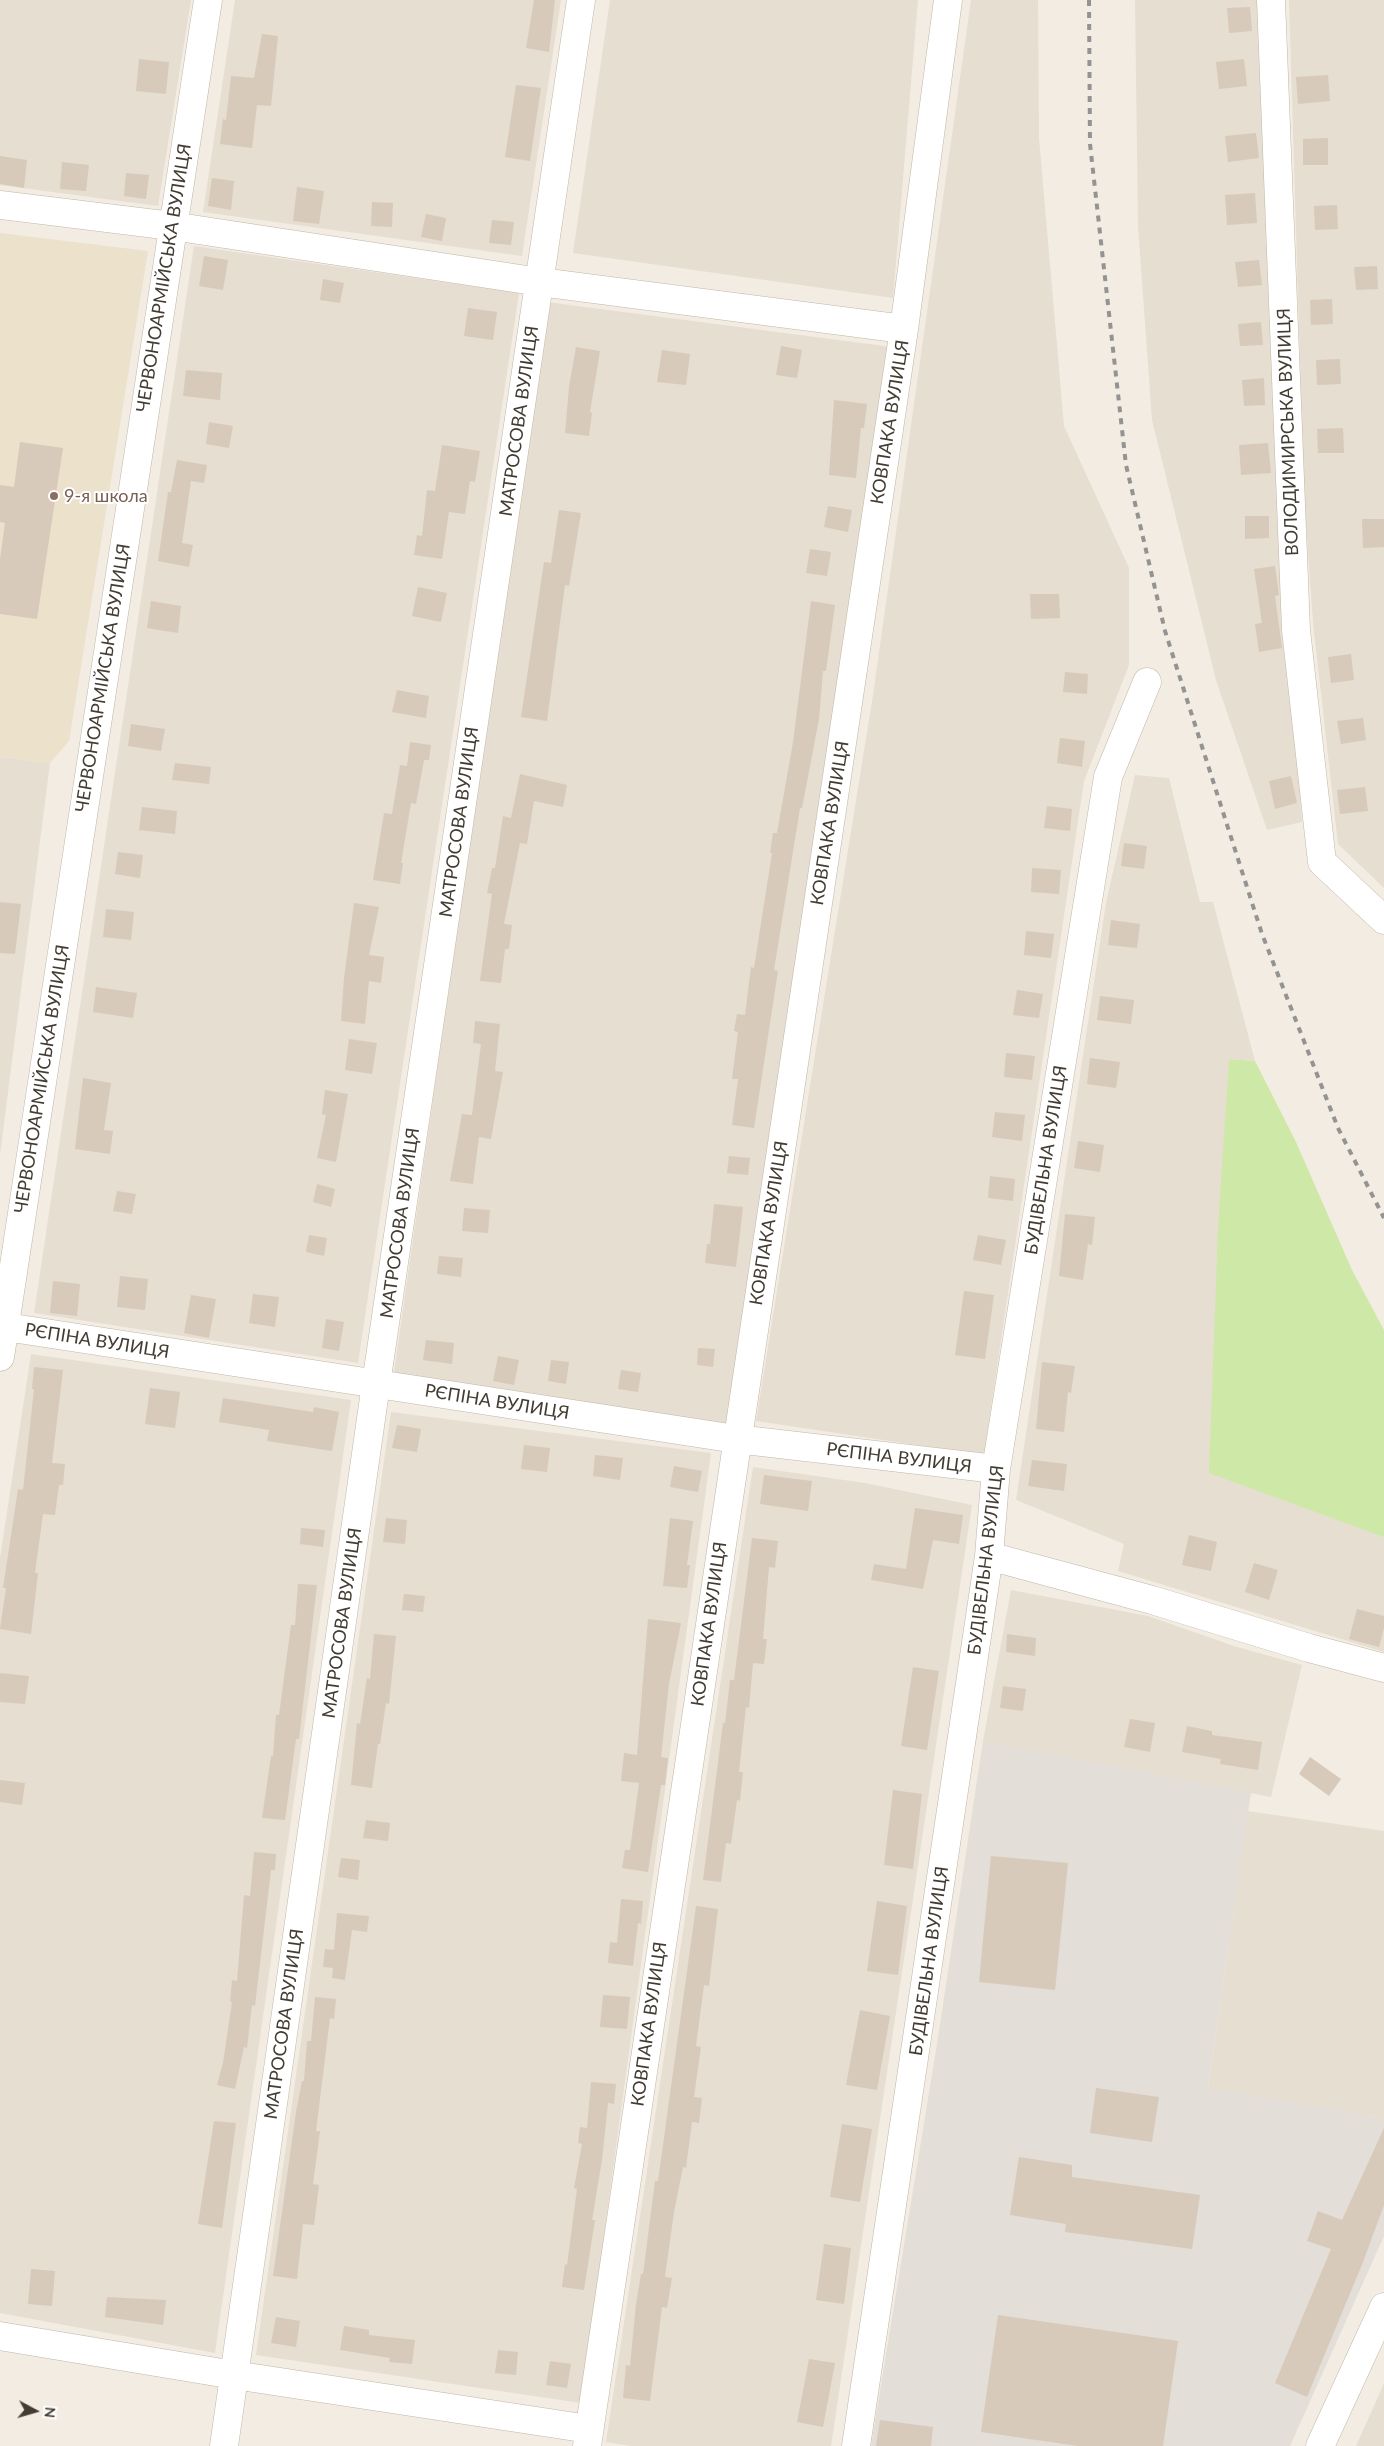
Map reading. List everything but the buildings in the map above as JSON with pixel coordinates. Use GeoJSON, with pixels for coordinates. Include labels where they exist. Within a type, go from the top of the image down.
{"type":"FeatureCollection","features":[{"type":"Feature","properties":{"kind":"street","name":"ЧЕРВОНОАРМІЙСЬКА ВУЛИЦЯ"},"geometry":{"type":"LineString","coordinates":[[0,1357],[2,1326],[208,0]]}},
{"type":"Feature","properties":{"kind":"street","name":"МАТРОСОВА ВУЛИЦЯ"},"geometry":{"type":"LineString","coordinates":[[224,2446],[376,1384],[581,0]]}},
{"type":"Feature","properties":{"kind":"street","name":"КОВПАКА ВУЛИЦЯ"},"geometry":{"type":"LineString","coordinates":[[588,2437],[904,329],[948,0]]}},
{"type":"Feature","properties":{"kind":"street","name":"ВОЛОДИМИРСЬКА ВУЛИЦЯ"},"geometry":{"type":"LineString","coordinates":[[1271,0],[1296,630],[1322,862],[1384,920]]}},
{"type":"Feature","properties":{"kind":"street"},"geometry":{"type":"LineString","coordinates":[[0,205],[172,226],[540,282],[904,329]]}},
{"type":"Feature","properties":{"kind":"street","name":"БУДІВЕЛЬНА ВУЛИЦЯ"},"geometry":{"type":"LineString","coordinates":[[856,2446],[989,1556],[996,1469],[1108,777],[1147,682]]}},
{"type":"Feature","properties":{"kind":"street","name":"РЄПІНА ВУЛИЦЯ"},"geometry":{"type":"LineString","coordinates":[[2,1326],[736,1440],[996,1469]]}},
{"type":"Feature","properties":{"kind":"street"},"geometry":{"type":"LineString","coordinates":[[989,1556],[1152,1600],[1309,1648],[1384,1668]]}},
{"type":"Feature","properties":{"kind":"street"},"geometry":{"type":"LineString","coordinates":[[1320,2446],[1384,2307]]}},
{"type":"Feature","properties":{"kind":"street"},"geometry":{"type":"LineString","coordinates":[[0,2336],[588,2437]]}},
{"type":"Feature","properties":{"kind":"shaded area"},"geometry":{"type":"Polygon","coordinates":[[[0,0],[191,0],[158,206],[0,185],[0,0]]]}},
{"type":"Feature","properties":{"kind":"shaded area"},"geometry":{"type":"Polygon","coordinates":[[[235,0],[561,0],[522,256],[203,212],[235,0]]]}},
{"type":"Feature","properties":{"kind":"shaded area"},"geometry":{"type":"Polygon","coordinates":[[[610,0],[918,0],[893,298],[573,253],[610,0]]]}},
{"type":"Feature","properties":{"kind":"shaded area"},"geometry":{"type":"Polygon","coordinates":[[[971,0],[1038,0],[1039,138],[1064,426],[1129,568],[1129,665],[1084,781],[984,1455],[756,1421],[873,695],[971,0]]]}},
{"type":"Feature","properties":{"kind":"shaded area"},"geometry":{"type":"Polygon","coordinates":[[[1135,0],[1264,0],[1275,352],[1278,533],[1287,613],[1302,822],[1267,830],[1216,680],[1152,420],[1138,226],[1135,0]]]}},
{"type":"Feature","properties":{"kind":"shaded area"},"geometry":{"type":"Polygon","coordinates":[[[1289,0],[1384,0],[1384,888],[1338,844],[1313,623],[1304,494],[1289,0]]]}},
{"type":"Feature","properties":{"kind":"shaded area","name":"9-я школа"},"geometry":{"type":"Polygon","coordinates":[[[0,233],[148,251],[69,741],[50,763],[0,757],[0,233]]]}},
{"type":"Feature","properties":{"kind":"shaded area"},"geometry":{"type":"Polygon","coordinates":[[[194,246],[519,293],[358,1363],[34,1313],[194,246]]]}},
{"type":"Feature","properties":{"kind":"shaded area"},"geometry":{"type":"Polygon","coordinates":[[[547,302],[892,347],[726,1423],[393,1379],[547,302]]]}},
{"type":"Feature","properties":{"kind":"shaded area"},"geometry":{"type":"Polygon","coordinates":[[[0,757],[50,763],[0,1155],[0,757]]]}},
{"type":"Feature","properties":{"kind":"shaded area"},"geometry":{"type":"Polygon","coordinates":[[[1135,775],[1169,778],[1200,902],[1213,902],[1255,1061],[1229,1059],[1384,1537],[1384,1652],[1118,1571],[1124,1544],[1016,1500],[1106,903],[1135,775]]]}},
{"type":"Feature","properties":{"kind":"shaded area"},"geometry":{"type":"Polygon","coordinates":[[[31,1354],[351,1400],[215,2353],[0,2313],[0,1558],[31,1354]]]}},
{"type":"Feature","properties":{"kind":"shaded area"},"geometry":{"type":"Polygon","coordinates":[[[391,1412],[711,1453],[581,2403],[256,2355],[391,1412]]]}},
{"type":"Feature","properties":{"kind":"shaded area"},"geometry":{"type":"Polygon","coordinates":[[[753,1467],[865,1483],[972,1505],[831,2446],[631,2446],[606,2442],[753,1467]]]}},
{"type":"Feature","properties":{"kind":"shaded area"},"geometry":{"type":"Polygon","coordinates":[[[1011,1590],[1148,1616],[1237,1647],[1302,1665],[1271,1797],[983,1741],[1011,1590]]]}},
{"type":"Feature","properties":{"kind":"shaded area"},"geometry":{"type":"Polygon","coordinates":[[[983,1741],[1251,1792],[1208,2088],[1373,2116],[1384,2121],[1384,2236],[1290,2446],[871,2446],[937,2044],[983,1741]]]}},
{"type":"Feature","properties":{"kind":"shaded area"},"geometry":{"type":"Polygon","coordinates":[[[1248,1811],[1384,1831],[1384,2121],[1373,2116],[1208,2089],[1248,1811]]]}},
{"type":"Feature","properties":{"kind":"shaded area"},"geometry":{"type":"Polygon","coordinates":[[[1384,2383],[1384,2446],[1356,2446],[1374,2406],[1384,2383]]]}},
{"type":"Feature","properties":{"kind":"green space"},"geometry":{"type":"Polygon","coordinates":[[[1229,1059],[1255,1061],[1296,1142],[1352,1270],[1384,1330],[1384,1537],[1209,1473],[1218,1229],[1229,1059]]]}},
{"type":"Feature","properties":{"kind":"railway"},"geometry":{"type":"LineString","coordinates":[[1089,0],[1090,144],[1126,465],[1165,631],[1262,934],[1338,1128],[1384,1218]]}},
{"type":"Feature","properties":{"kind":"place","name":"9-я школа"},"geometry":{"type":"Point","coordinates":[54,496]}}]}
